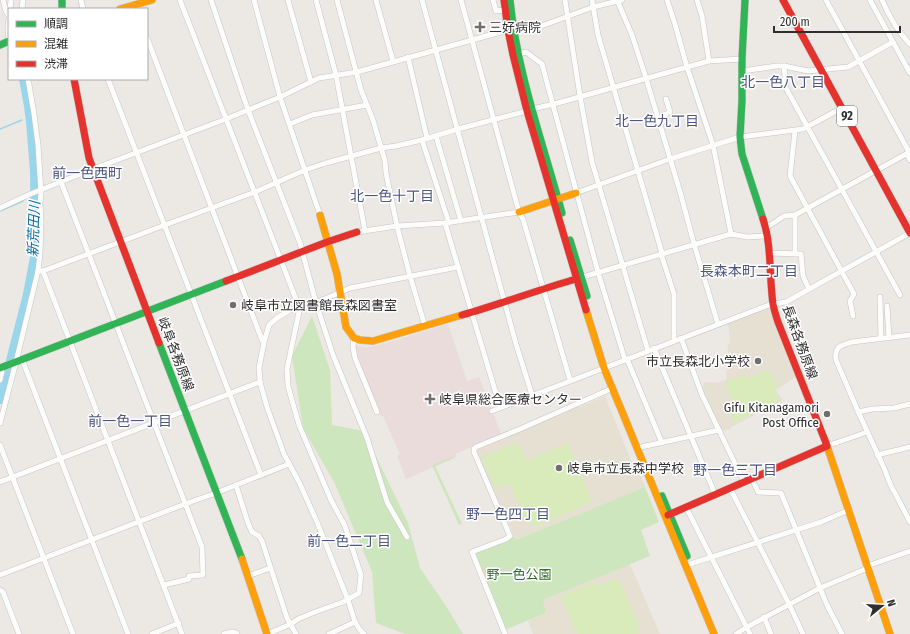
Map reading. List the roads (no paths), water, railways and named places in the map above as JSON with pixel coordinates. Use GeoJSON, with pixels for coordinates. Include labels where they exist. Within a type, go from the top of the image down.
{"type":"FeatureCollection","features":[{"type":"Feature","properties":{"kind":"street"},"geometry":{"type":"LineString","coordinates":[[3,0],[8,15]]}},
{"type":"Feature","properties":{"kind":"street"},"geometry":{"type":"LineString","coordinates":[[124,8],[152,0]]}},
{"type":"Feature","properties":{"kind":"street"},"geometry":{"type":"LineString","coordinates":[[180,0],[299,307],[288,369],[288,386],[299,425],[345,526],[361,575],[358,594],[348,600],[298,619],[291,624],[267,634]]}},
{"type":"Feature","properties":{"kind":"street"},"geometry":{"type":"LineString","coordinates":[[211,0],[248,110],[302,252],[316,303],[333,355],[367,438],[387,502],[407,537]]}},
{"type":"Feature","properties":{"kind":"street"},"geometry":{"type":"LineString","coordinates":[[254,0],[280,97],[320,215],[337,274],[346,327],[354,338],[373,341],[505,302],[544,288],[731,234],[747,237],[764,236]]}},
{"type":"Feature","properties":{"kind":"street"},"geometry":{"type":"LineString","coordinates":[[288,0],[311,82]]}},
{"type":"Feature","properties":{"kind":"street"},"geometry":{"type":"LineString","coordinates":[[316,0],[336,75],[351,157],[361,232]]}},
{"type":"Feature","properties":{"kind":"street"},"geometry":{"type":"LineString","coordinates":[[337,0],[362,90],[373,120],[385,161],[397,226],[425,326]]}},
{"type":"Feature","properties":{"kind":"street"},"geometry":{"type":"LineString","coordinates":[[376,0],[393,61]]}},
{"type":"Feature","properties":{"kind":"street"},"geometry":{"type":"LineString","coordinates":[[422,0],[519,355],[532,395]]}},
{"type":"Feature","properties":{"kind":"street"},"geometry":{"type":"LineString","coordinates":[[461,0],[519,212],[523,219],[544,288],[570,380]]}},
{"type":"Feature","properties":{"kind":"street"},"geometry":{"type":"LineString","coordinates":[[493,0],[496,11],[505,10]]}},
{"type":"Feature","properties":{"kind":"street"},"geometry":{"type":"LineString","coordinates":[[504,0],[505,10],[518,54],[530,110]]}},
{"type":"Feature","properties":{"kind":"street"},"geometry":{"type":"LineString","coordinates":[[510,0],[513,56],[606,367],[613,388],[719,634]]}},
{"type":"Feature","properties":{"kind":"street"},"geometry":{"type":"LineString","coordinates":[[565,0],[589,148],[598,184],[648,351]]}},
{"type":"Feature","properties":{"kind":"street"},"geometry":{"type":"LineString","coordinates":[[592,0],[598,35],[674,294],[674,341]]}},
{"type":"Feature","properties":{"kind":"street"},"geometry":{"type":"LineString","coordinates":[[0,208],[40,190],[280,97],[319,78],[357,72],[511,30],[536,28],[593,7],[619,0],[646,78],[718,324]]}},
{"type":"Feature","properties":{"kind":"street"},"geometry":{"type":"LineString","coordinates":[[667,0],[712,146],[731,234]]}},
{"type":"Feature","properties":{"kind":"street"},"geometry":{"type":"LineString","coordinates":[[697,0],[702,16],[709,61]]}},
{"type":"Feature","properties":{"kind":"street","name":"長森各務原線"},"geometry":{"type":"LineString","coordinates":[[745,0],[740,137],[742,154],[766,227],[773,305],[778,322],[827,446],[890,634]]}},
{"type":"Feature","properties":{"kind":"street","name":"92"},"geometry":{"type":"LineString","coordinates":[[783,0],[910,233]]}},
{"type":"Feature","properties":{"kind":"street"},"geometry":{"type":"LineString","coordinates":[[826,0],[909,152],[910,160]]}},
{"type":"Feature","properties":{"kind":"street"},"geometry":{"type":"LineString","coordinates":[[870,0],[910,73]]}},
{"type":"Feature","properties":{"kind":"street"},"geometry":{"type":"LineString","coordinates":[[882,0],[900,32],[910,44]]}},
{"type":"Feature","properties":{"kind":"street"},"geometry":{"type":"LineString","coordinates":[[148,41],[264,342]]}},
{"type":"Feature","properties":{"kind":"street"},"geometry":{"type":"LineString","coordinates":[[742,71],[777,66],[808,71],[848,67],[893,42]]}},
{"type":"Feature","properties":{"kind":"street"},"geometry":{"type":"LineString","coordinates":[[518,54],[526,52],[542,64],[598,272],[626,359],[662,443]]}},
{"type":"Feature","properties":{"kind":"street"},"geometry":{"type":"LineString","coordinates":[[408,58],[424,139],[458,267],[500,407]]}},
{"type":"Feature","properties":{"kind":"street"},"geometry":{"type":"LineString","coordinates":[[41,271],[212,208],[326,163],[381,148],[396,146],[436,136],[709,61],[742,59]]}},
{"type":"Feature","properties":{"kind":"street"},"geometry":{"type":"LineString","coordinates":[[784,66],[786,88],[900,295]]}},
{"type":"Feature","properties":{"kind":"street"},"geometry":{"type":"LineString","coordinates":[[0,423],[41,271],[38,145],[28,80]]}},
{"type":"Feature","properties":{"kind":"street","name":"岐阜各務原線"},"geometry":{"type":"LineString","coordinates":[[74,80],[89,158],[184,412],[248,576],[267,634]]}},
{"type":"Feature","properties":{"kind":"street"},"geometry":{"type":"LineString","coordinates":[[108,80],[261,475]]}},
{"type":"Feature","properties":{"kind":"street"},"geometry":{"type":"LineString","coordinates":[[658,118],[670,112],[666,99]]}},
{"type":"Feature","properties":{"kind":"street"},"geometry":{"type":"LineString","coordinates":[[290,124],[312,115],[367,105]]}},
{"type":"Feature","properties":{"kind":"street"},"geometry":{"type":"LineString","coordinates":[[0,380],[2,368],[17,361],[327,242],[361,232],[397,226],[447,223],[519,212],[740,137],[803,129],[842,108]]}},
{"type":"Feature","properties":{"kind":"street"},"geometry":{"type":"LineString","coordinates":[[795,131],[790,176],[854,294],[850,301],[852,316]]}},
{"type":"Feature","properties":{"kind":"street"},"geometry":{"type":"LineString","coordinates":[[436,136],[461,221]]}},
{"type":"Feature","properties":{"kind":"street"},"geometry":{"type":"LineString","coordinates":[[766,227],[784,216],[795,215],[909,152]]}},
{"type":"Feature","properties":{"kind":"street"},"geometry":{"type":"LineString","coordinates":[[61,182],[202,547],[203,575],[189,576],[189,579],[164,585]]}},
{"type":"Feature","properties":{"kind":"street"},"geometry":{"type":"LineString","coordinates":[[795,215],[795,254]]}},
{"type":"Feature","properties":{"kind":"street"},"geometry":{"type":"LineString","coordinates":[[492,411],[769,305],[786,302],[910,233]]}},
{"type":"Feature","properties":{"kind":"street"},"geometry":{"type":"LineString","coordinates":[[769,253],[801,254],[803,276],[809,289]]}},
{"type":"Feature","properties":{"kind":"street"},"geometry":{"type":"LineString","coordinates":[[364,634],[355,622],[348,600],[299,482],[288,464],[267,407],[260,382],[259,368],[264,342],[270,325],[277,318],[292,309],[309,306],[350,288],[458,267]]}},
{"type":"Feature","properties":{"kind":"street"},"geometry":{"type":"LineString","coordinates":[[41,271],[70,341],[182,634]]}},
{"type":"Feature","properties":{"kind":"street"},"geometry":{"type":"LineString","coordinates":[[880,298],[881,338]]}},
{"type":"Feature","properties":{"kind":"street"},"geometry":{"type":"LineString","coordinates":[[887,306],[889,338]]}},
{"type":"Feature","properties":{"kind":"street"},"geometry":{"type":"LineString","coordinates":[[910,335],[844,344],[837,348],[835,354],[836,360],[858,412],[893,491],[910,522]]}},
{"type":"Feature","properties":{"kind":"street"},"geometry":{"type":"LineString","coordinates":[[354,338],[353,347],[355,358],[376,412]]}},
{"type":"Feature","properties":{"kind":"street"},"geometry":{"type":"LineString","coordinates":[[681,338],[702,395],[744,482]]}},
{"type":"Feature","properties":{"kind":"street"},"geometry":{"type":"LineString","coordinates":[[654,348],[715,494]]}},
{"type":"Feature","properties":{"kind":"street"},"geometry":{"type":"LineString","coordinates":[[17,361],[60,459],[128,634]]}},
{"type":"Feature","properties":{"kind":"street"},"geometry":{"type":"LineString","coordinates":[[606,367],[641,447],[714,634]]}},
{"type":"Feature","properties":{"kind":"street"},"geometry":{"type":"LineString","coordinates":[[0,482],[260,382]]}},
{"type":"Feature","properties":{"kind":"street"},"geometry":{"type":"LineString","coordinates":[[505,634],[472,552],[506,539],[510,536],[474,449],[613,388]]}},
{"type":"Feature","properties":{"kind":"street"},"geometry":{"type":"LineString","coordinates":[[858,412],[872,409],[894,408],[910,404]]}},
{"type":"Feature","properties":{"kind":"street"},"geometry":{"type":"LineString","coordinates":[[641,447],[719,430]]}},
{"type":"Feature","properties":{"kind":"street"},"geometry":{"type":"LineString","coordinates":[[668,515],[827,446],[867,432]]}},
{"type":"Feature","properties":{"kind":"street"},"geometry":{"type":"LineString","coordinates":[[0,445],[72,634]]}},
{"type":"Feature","properties":{"kind":"street"},"geometry":{"type":"LineString","coordinates":[[877,455],[910,447]]}},
{"type":"Feature","properties":{"kind":"street"},"geometry":{"type":"LineString","coordinates":[[0,575],[288,464]]}},
{"type":"Feature","properties":{"kind":"street"},"geometry":{"type":"LineString","coordinates":[[752,478],[758,492],[781,493],[827,605],[842,634]]}},
{"type":"Feature","properties":{"kind":"street"},"geometry":{"type":"LineString","coordinates":[[236,485],[252,532],[259,536],[262,541],[287,618],[296,634]]}},
{"type":"Feature","properties":{"kind":"street"},"geometry":{"type":"LineString","coordinates":[[730,488],[803,634]]}},
{"type":"Feature","properties":{"kind":"street"},"geometry":{"type":"LineString","coordinates":[[686,507],[750,634]]}},
{"type":"Feature","properties":{"kind":"street"},"geometry":{"type":"LineString","coordinates":[[690,564],[821,522],[849,510]]}},
{"type":"Feature","properties":{"kind":"street"},"geometry":{"type":"LineString","coordinates":[[736,634],[820,588],[868,568],[870,565],[910,551]]}},
{"type":"Feature","properties":{"kind":"street"},"geometry":{"type":"LineString","coordinates":[[248,576],[270,568]]}},
{"type":"Feature","properties":{"kind":"street"},"geometry":{"type":"LineString","coordinates":[[0,590],[3,592],[18,634]]}},
{"type":"Feature","properties":{"kind":"street"},"geometry":{"type":"LineString","coordinates":[[764,618],[771,634]]}},
{"type":"Feature","properties":{"kind":"street"},"geometry":{"type":"LineString","coordinates":[[329,634],[355,622]]}},
{"type":"Feature","properties":{"kind":"street"},"geometry":{"type":"LineString","coordinates":[[152,634],[178,624]]}},
{"type":"Feature","properties":{"kind":"street"},"geometry":{"type":"LineString","coordinates":[[224,634],[232,632],[237,634]]}},
{"type":"Feature","properties":{"kind":"waterway","name":"新荒田川"},"geometry":{"type":"LineString","coordinates":[[0,400],[27,294],[35,252],[34,171],[30,122],[23,80]]}},
{"type":"Feature","properties":{"kind":"waterway"},"geometry":{"type":"LineString","coordinates":[[0,129],[22,120]]}},
{"type":"Feature","properties":{"kind":"waterway"},"geometry":{"type":"LineString","coordinates":[[0,211],[23,201]]}},
{"type":"Feature","properties":{"kind":"place","name":"三好病院"},"geometry":{"type":"Point","coordinates":[480,27]}},
{"type":"Feature","properties":{"kind":"place","name":"岐阜市立図書館長森図書室"},"geometry":{"type":"Point","coordinates":[233,305]}},
{"type":"Feature","properties":{"kind":"place","name":"市立長森北小学校"},"geometry":{"type":"Point","coordinates":[758,361]}},
{"type":"Feature","properties":{"kind":"place","name":"岐阜県総合医療センター"},"geometry":{"type":"Point","coordinates":[430,399]}},
{"type":"Feature","properties":{"kind":"place","name":"Gifu Kitanagamori Post Office"},"geometry":{"type":"Point","coordinates":[827,414]}},
{"type":"Feature","properties":{"kind":"place","name":"岐阜市立長森中学校"},"geometry":{"type":"Point","coordinates":[559,468]}},
{"type":"Feature","properties":{"kind":"district","name":"北一色八丁目"},"geometry":{"type":"Point","coordinates":[783,82]}},
{"type":"Feature","properties":{"kind":"district","name":"北一色九丁目"},"geometry":{"type":"Point","coordinates":[657,121]}},
{"type":"Feature","properties":{"kind":"district","name":"前一色西町"},"geometry":{"type":"Point","coordinates":[87,173]}},
{"type":"Feature","properties":{"kind":"district","name":"北一色十丁目"},"geometry":{"type":"Point","coordinates":[392,196]}},
{"type":"Feature","properties":{"kind":"district","name":"長森本町二丁目"},"geometry":{"type":"Point","coordinates":[749,271]}},
{"type":"Feature","properties":{"kind":"district","name":"前一色一丁目"},"geometry":{"type":"Point","coordinates":[130,421]}},
{"type":"Feature","properties":{"kind":"district","name":"野一色三丁目"},"geometry":{"type":"Point","coordinates":[735,470]}},
{"type":"Feature","properties":{"kind":"district","name":"野一色四丁目"},"geometry":{"type":"Point","coordinates":[508,514]}},
{"type":"Feature","properties":{"kind":"district","name":"前一色二丁目"},"geometry":{"type":"Point","coordinates":[349,541]}},
{"type":"Feature","properties":{"kind":"park label","name":"野一色公園"},"geometry":{"type":"Point","coordinates":[519,574]}}]}
